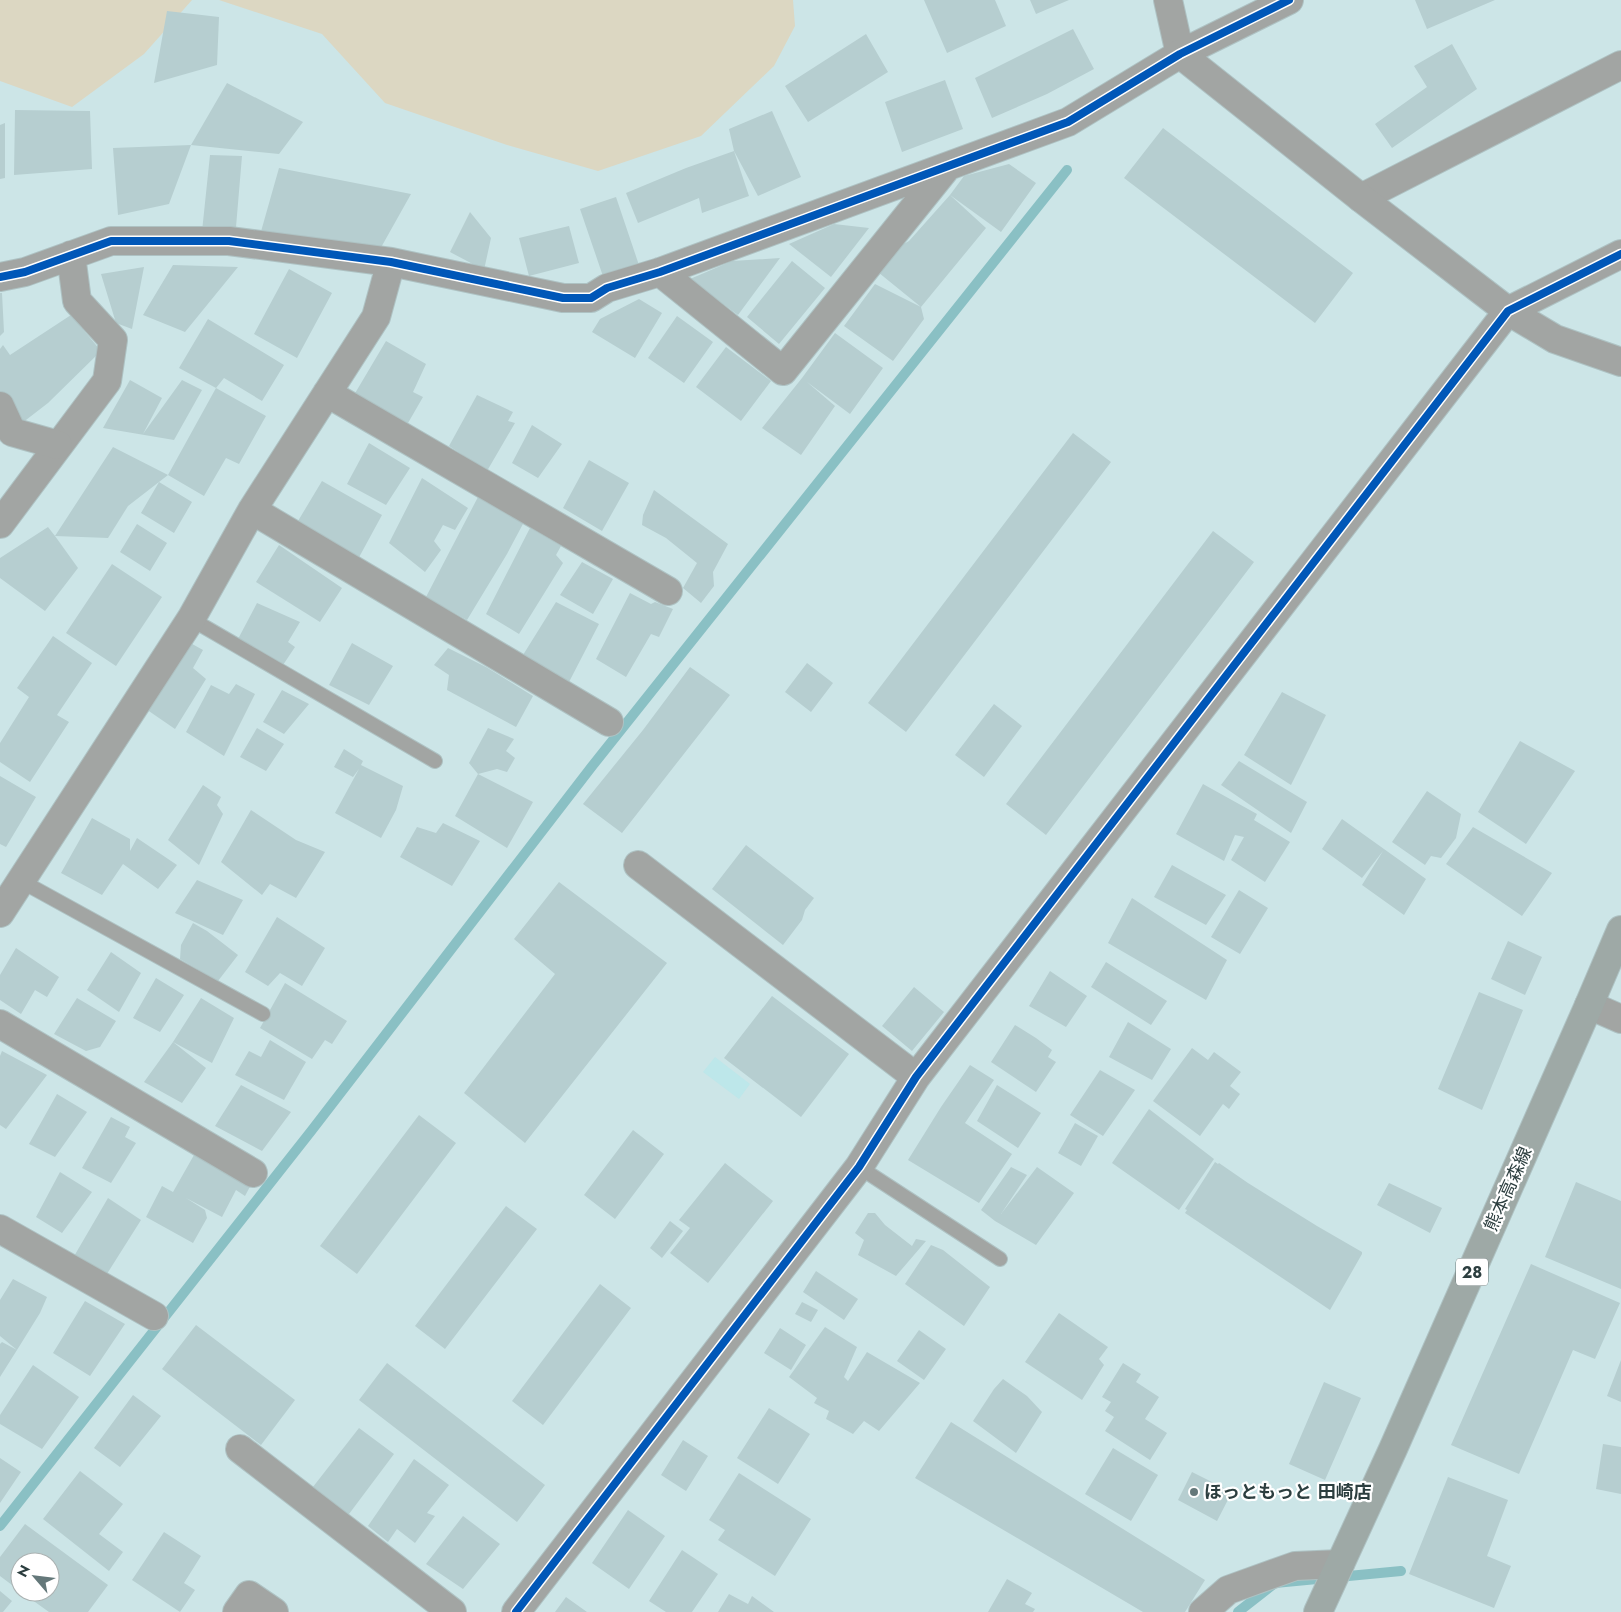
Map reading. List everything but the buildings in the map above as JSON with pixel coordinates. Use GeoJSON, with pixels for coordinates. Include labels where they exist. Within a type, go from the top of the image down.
{"type":"FeatureCollection","features":[{"type":"Feature","properties":{"kind":"main road","name":"熊本高森線"},"geometry":{"type":"LineString","coordinates":[[1318,1612],[1393,1449],[1621,930]]}},
{"type":"Feature","properties":{"kind":"street"},"geometry":{"type":"LineString","coordinates":[[1168,0],[1180,54],[1361,198],[1508,311],[1555,339],[1621,362]]}},
{"type":"Feature","properties":{"kind":"street"},"geometry":{"type":"LineString","coordinates":[[0,277],[25,272],[111,241],[229,241],[391,262],[563,298],[591,298],[607,288],[660,272],[1068,122],[1180,54],[1290,0]]}},
{"type":"Feature","properties":{"kind":"street"},"geometry":{"type":"LineString","coordinates":[[1361,198],[1621,65]]}},
{"type":"Feature","properties":{"kind":"street"},"geometry":{"type":"LineString","coordinates":[[660,272],[783,371],[947,167]]}},
{"type":"Feature","properties":{"kind":"street"},"geometry":{"type":"LineString","coordinates":[[516,1612],[859,1167],[916,1078],[1508,311],[1621,254]]}},
{"type":"Feature","properties":{"kind":"street"},"geometry":{"type":"LineString","coordinates":[[0,524],[107,381],[113,340],[77,301],[71,255]]}},
{"type":"Feature","properties":{"kind":"street"},"geometry":{"type":"LineString","coordinates":[[0,913],[191,619],[252,510],[376,317],[391,262]]}},
{"type":"Feature","properties":{"kind":"street"},"geometry":{"type":"LineString","coordinates":[[327,393],[668,591]]}},
{"type":"Feature","properties":{"kind":"street"},"geometry":{"type":"LineString","coordinates":[[0,406],[12,432],[58,445]]}},
{"type":"Feature","properties":{"kind":"street"},"geometry":{"type":"LineString","coordinates":[[252,510],[609,722]]}},
{"type":"Feature","properties":{"kind":"street"},"geometry":{"type":"LineString","coordinates":[[638,865],[916,1078]]}},
{"type":"Feature","properties":{"kind":"street"},"geometry":{"type":"LineString","coordinates":[[1589,1005],[1621,1019]]}},
{"type":"Feature","properties":{"kind":"street"},"geometry":{"type":"LineString","coordinates":[[0,1024],[253,1173]]}},
{"type":"Feature","properties":{"kind":"street"},"geometry":{"type":"LineString","coordinates":[[0,1229],[154,1316]]}},
{"type":"Feature","properties":{"kind":"street"},"geometry":{"type":"LineString","coordinates":[[240,1449],[452,1612]]}},
{"type":"Feature","properties":{"kind":"street"},"geometry":{"type":"LineString","coordinates":[[1203,1612],[1228,1590],[1295,1566],[1340,1564]]}},
{"type":"Feature","properties":{"kind":"street"},"geometry":{"type":"LineString","coordinates":[[237,1612],[249,1595],[274,1612]]}},
{"type":"Feature","properties":{"kind":"lane"},"geometry":{"type":"LineString","coordinates":[[191,619],[435,762]]}},
{"type":"Feature","properties":{"kind":"lane"},"geometry":{"type":"LineString","coordinates":[[21,881],[263,1014]]}},
{"type":"Feature","properties":{"kind":"lane"},"geometry":{"type":"LineString","coordinates":[[859,1167],[1000,1259]]}},
{"type":"Feature","properties":{"kind":"shaded area"},"geometry":{"type":"Polygon","coordinates":[[[0,0],[192,0],[144,54],[72,107],[0,81],[0,0]]]}},
{"type":"Feature","properties":{"kind":"shaded area"},"geometry":{"type":"Polygon","coordinates":[[[219,0],[793,0],[795,26],[774,66],[701,136],[598,171],[507,145],[385,103],[322,34],[219,0]]]}},
{"type":"Feature","properties":{"kind":"shaded area"},"geometry":{"type":"Polygon","coordinates":[[[715,1057],[750,1084],[739,1099],[703,1072],[715,1057]]]}},
{"type":"Feature","properties":{"kind":"waterway"},"geometry":{"type":"LineString","coordinates":[[0,1526],[312,1130],[593,765],[1067,170]]}},
{"type":"Feature","properties":{"kind":"waterway"},"geometry":{"type":"LineString","coordinates":[[1238,1612],[1275,1583],[1401,1571]]}},
{"type":"Feature","properties":{"kind":"cycle path"},"geometry":{"type":"LineString","coordinates":[[0,277],[25,272],[111,241],[229,241],[391,262],[563,298],[591,298],[607,288],[660,272],[1068,122],[1180,54],[1289,0]]}},
{"type":"Feature","properties":{"kind":"cycle path"},"geometry":{"type":"LineString","coordinates":[[516,1612],[859,1167],[916,1077],[1508,311],[1621,254]]}},
{"type":"Feature","properties":{"kind":"place","name":"ほっともっと 田崎店"},"geometry":{"type":"Point","coordinates":[1194,1492]}}]}
